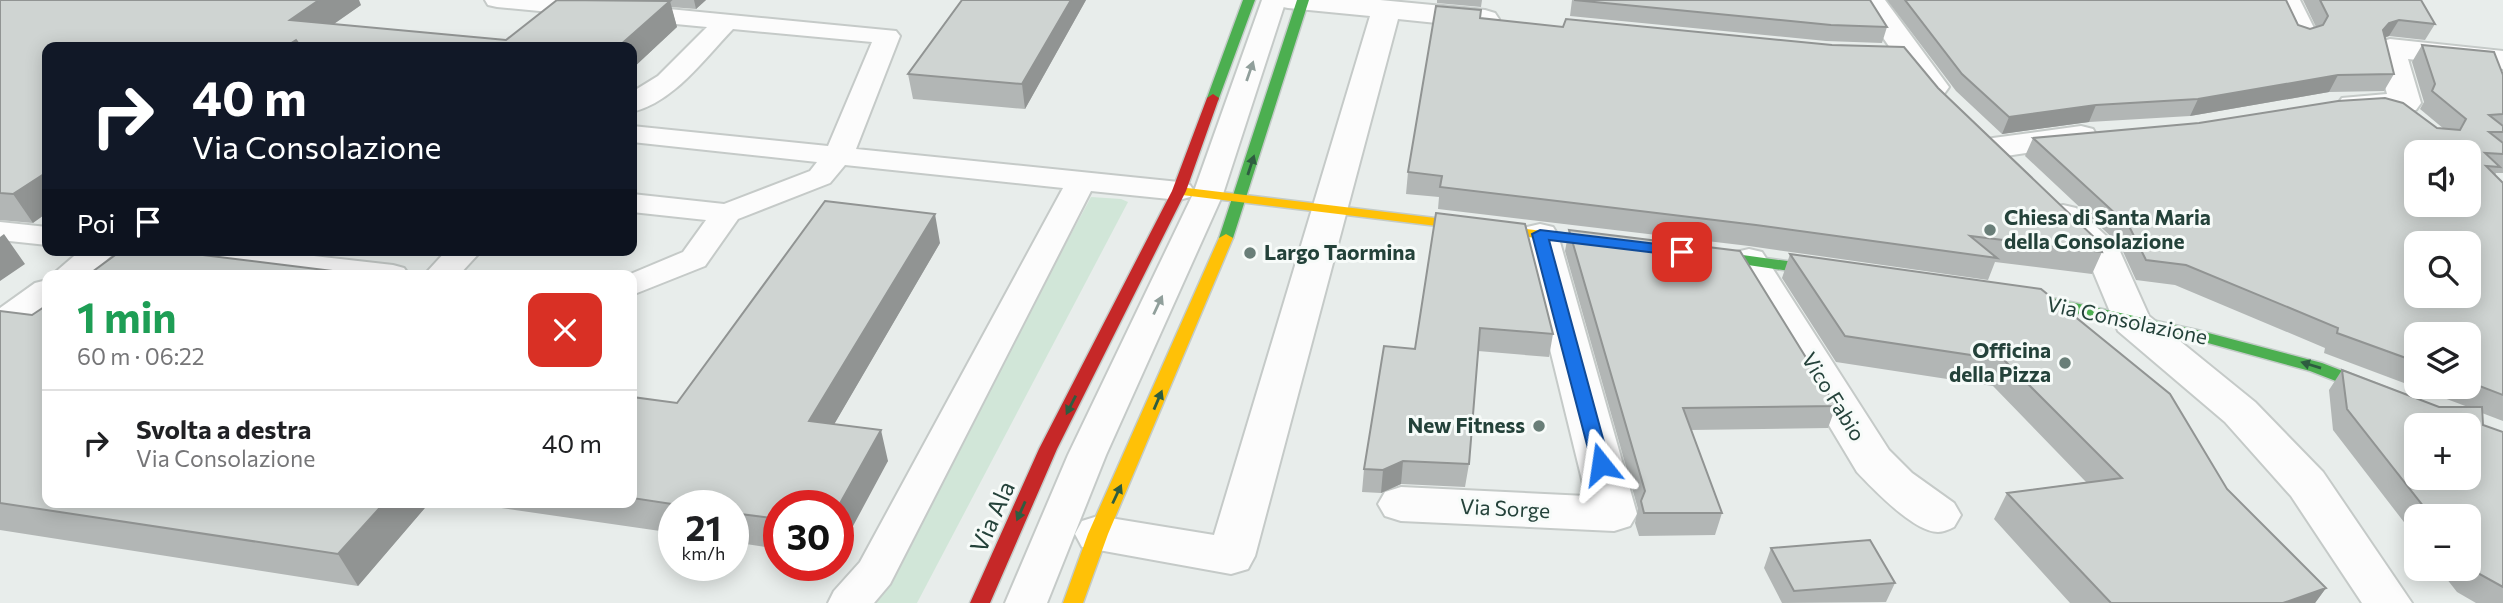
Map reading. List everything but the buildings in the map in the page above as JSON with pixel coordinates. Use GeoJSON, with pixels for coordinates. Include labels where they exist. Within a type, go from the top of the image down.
{"type":"FeatureCollection","features":[{"type":"Feature","properties":{"kind":"main road","name":"Via Ala"},"geometry":{"type":"LineString","coordinates":[[980,603],[1048,449],[1194,193],[1249,0]]}},
{"type":"Feature","properties":{"kind":"main road"},"geometry":{"type":"LineString","coordinates":[[1073,603],[1098,534],[1132,462],[1226,242],[1240,199],[1292,0]]}},
{"type":"Feature","properties":{"kind":"main road"},"geometry":{"type":"LineString","coordinates":[[1194,193],[1633,246]]}},
{"type":"Feature","properties":{"kind":"main road"},"geometry":{"type":"LineString","coordinates":[[1673,251],[1856,275]]}},
{"type":"Feature","properties":{"kind":"main road","name":"Via Consolazione"},"geometry":{"type":"LineString","coordinates":[[1990,295],[2057,304],[2316,366],[2435,413]]}},
{"type":"Feature","properties":{"kind":"street"},"geometry":{"type":"LineString","coordinates":[[1292,0],[1515,22]]}},
{"type":"Feature","properties":{"kind":"street"},"geometry":{"type":"LineString","coordinates":[[1871,0],[1894,55],[2105,255],[2132,322],[2241,412],[2307,484],[2388,603]]}},
{"type":"Feature","properties":{"kind":"street"},"geometry":{"type":"LineString","coordinates":[[2286,0],[2302,34]]}},
{"type":"Feature","properties":{"kind":"street"},"geometry":{"type":"LineString","coordinates":[[1098,534],[1231,556],[1386,9]]}},
{"type":"Feature","properties":{"kind":"street"},"geometry":{"type":"LineString","coordinates":[[2329,105],[2405,103],[2390,48],[2503,60]]}},
{"type":"Feature","properties":{"kind":"street"},"geometry":{"type":"LineString","coordinates":[[2391,104],[2418,125]]}},
{"type":"Feature","properties":{"kind":"street"},"geometry":{"type":"LineString","coordinates":[[1973,129],[2114,133]]}},
{"type":"Feature","properties":{"kind":"street","name":"Via Sorge"},"geometry":{"type":"LineString","coordinates":[[1401,504],[1614,514],[1540,234]]}},
{"type":"Feature","properties":{"kind":"street","name":"Vico Fabio"},"geometry":{"type":"LineString","coordinates":[[1749,260],[1873,461],[1896,485],[1938,515]]}},
{"type":"Feature","properties":{"kind":"street","name":"Via Consolazione"},"geometry":{"type":"LineString","coordinates":[[2481,431],[2503,440]]}},
{"type":"Feature","properties":{"kind":"lane"},"geometry":{"type":"LineString","coordinates":[[497,0],[887,36],[839,154],[820,177],[727,213],[637,204]]}},
{"type":"Feature","properties":{"kind":"lane"},"geometry":{"type":"LineString","coordinates":[[1026,603],[1194,193],[1292,0]]}},
{"type":"Feature","properties":{"kind":"lane"},"geometry":{"type":"LineString","coordinates":[[637,101],[667,82],[727,21]]}},
{"type":"Feature","properties":{"kind":"lane"},"geometry":{"type":"LineString","coordinates":[[637,134],[1194,193]]}},
{"type":"Feature","properties":{"kind":"lane"},"geometry":{"type":"LineString","coordinates":[[849,603],[875,573],[1081,181]]}},
{"type":"Feature","properties":{"kind":"lane"},"geometry":{"type":"LineString","coordinates":[[637,283],[694,259],[727,213]]}},
{"type":"Feature","properties":{"kind":"lane"},"geometry":{"type":"LineString","coordinates":[[0,231],[42,235]]}},
{"type":"Feature","properties":{"kind":"lane"},"geometry":{"type":"LineString","coordinates":[[75,270],[94,256]]}},
{"type":"Feature","properties":{"kind":"lane"},"geometry":{"type":"LineString","coordinates":[[227,256],[349,270]]}},
{"type":"Feature","properties":{"kind":"lane"},"geometry":{"type":"LineString","coordinates":[[445,270],[460,256]]}},
{"type":"Feature","properties":{"kind":"lane"},"geometry":{"type":"LineString","coordinates":[[0,324],[42,294]]}},
{"type":"Feature","properties":{"kind":"green space"},"geometry":{"type":"Polygon","coordinates":[[[1091,197],[1128,202],[917,603],[872,603],[1091,197]]]}},
{"type":"Feature","properties":{"kind":"traffic: fast"},"geometry":{"type":"LineString","coordinates":[[1213,98],[1249,0]]}},
{"type":"Feature","properties":{"kind":"traffic: fast"},"geometry":{"type":"LineString","coordinates":[[1226,238],[1303,0]]}},
{"type":"Feature","properties":{"kind":"traffic: fast"},"geometry":{"type":"LineString","coordinates":[[1692,253],[1837,273]]}},
{"type":"Feature","properties":{"kind":"traffic: fast"},"geometry":{"type":"LineString","coordinates":[[2007,297],[2057,304],[2197,335],[2316,367],[2435,413]]}},
{"type":"Feature","properties":{"kind":"traffic: slow"},"geometry":{"type":"LineString","coordinates":[[1179,191],[1618,244]]}},
{"type":"Feature","properties":{"kind":"traffic: slow"},"geometry":{"type":"LineString","coordinates":[[1073,603],[1098,534],[1226,238]]}},
{"type":"Feature","properties":{"kind":"traffic: jam"},"geometry":{"type":"LineString","coordinates":[[980,603],[1048,449],[1179,191],[1213,98]]}},
{"type":"Feature","properties":{"kind":"place","name":"Chiesa di Santa Maria della Consolazione"},"geometry":{"type":"Point","coordinates":[1990,230]}},
{"type":"Feature","properties":{"kind":"place","name":"Largo Taormina"},"geometry":{"type":"Point","coordinates":[1250,253]}},
{"type":"Feature","properties":{"kind":"place","name":"Officina della Pizza"},"geometry":{"type":"Point","coordinates":[2065,363]}},
{"type":"Feature","properties":{"kind":"place","name":"New Fitness"},"geometry":{"type":"Point","coordinates":[1539,426]}},
{"type":"Feature","properties":{"kind":"route"},"geometry":{"type":"LineString","coordinates":[[1601,464],[1540,234],[1682,252]]}}]}
